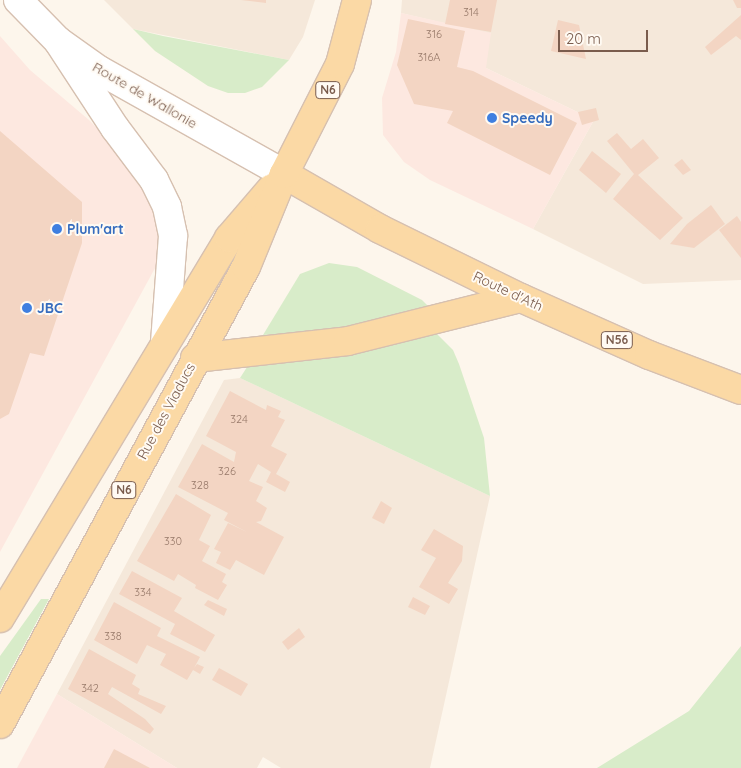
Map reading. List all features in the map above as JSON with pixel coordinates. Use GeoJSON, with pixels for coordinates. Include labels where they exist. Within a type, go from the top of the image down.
{"type":"FeatureCollection","features":[{"type":"Feature","properties":{"kind":"main road","name":"Route de Wallonie"},"geometry":{"type":"LineString","coordinates":[[18,0],[58,41],[129,89],[238,146],[284,174]]}},
{"type":"Feature","properties":{"kind":"main road","name":"Rue des Viaducs"},"geometry":{"type":"LineString","coordinates":[[0,724],[194,358],[249,262],[284,174],[335,77],[357,0]]}},
{"type":"Feature","properties":{"kind":"main road"},"geometry":{"type":"LineString","coordinates":[[58,41],[115,128],[154,180],[167,207],[172,236],[165,342]]}},
{"type":"Feature","properties":{"kind":"main road","name":"Rue des Viaducs"},"geometry":{"type":"LineString","coordinates":[[0,618],[228,238],[284,174]]}},
{"type":"Feature","properties":{"kind":"main road","name":"Route d'Ath"},"geometry":{"type":"LineString","coordinates":[[284,174],[380,228],[522,298],[649,355],[741,390]]}},
{"type":"Feature","properties":{"kind":"main road"},"geometry":{"type":"LineString","coordinates":[[194,358],[348,341],[522,298]]}},
{"type":"Feature","properties":{"kind":"shaded area"},"geometry":{"type":"Polygon","coordinates":[[[104,0],[315,0],[303,37],[289,60],[133,29],[104,0]]]}},
{"type":"Feature","properties":{"kind":"shaded area"},"geometry":{"type":"Polygon","coordinates":[[[402,0],[741,0],[741,280],[643,284],[533,229],[594,120],[486,68],[448,24],[401,13],[402,0]]]}},
{"type":"Feature","properties":{"kind":"shaded area"},"geometry":{"type":"Polygon","coordinates":[[[401,13],[491,33],[486,68],[594,120],[533,229],[430,180],[404,162],[383,135],[382,98],[396,52],[401,13]]]}},
{"type":"Feature","properties":{"kind":"shaded area"},"geometry":{"type":"Polygon","coordinates":[[[0,36],[30,70],[89,120],[136,169],[151,198],[159,230],[160,259],[0,552],[0,36]]]}},
{"type":"Feature","properties":{"kind":"shaded area"},"geometry":{"type":"Polygon","coordinates":[[[240,378],[490,496],[430,768],[281,768],[263,757],[257,768],[177,768],[57,694],[224,380],[240,378]]]}},
{"type":"Feature","properties":{"kind":"shaded area"},"geometry":{"type":"Polygon","coordinates":[[[57,694],[177,768],[17,768],[57,694]]]}},
{"type":"Feature","properties":{"kind":"green space"},"geometry":{"type":"Polygon","coordinates":[[[133,29],[289,60],[262,87],[245,93],[228,93],[208,86],[155,51],[133,29]]]}},
{"type":"Feature","properties":{"kind":"green space"},"geometry":{"type":"Polygon","coordinates":[[[329,263],[357,267],[422,300],[431,309],[326,332],[263,335],[300,274],[329,263]]]}},
{"type":"Feature","properties":{"kind":"green space"},"geometry":{"type":"Polygon","coordinates":[[[435,332],[453,350],[484,438],[490,496],[240,378],[249,364],[435,332]]]}},
{"type":"Feature","properties":{"kind":"green space"},"geometry":{"type":"Polygon","coordinates":[[[41,599],[49,599],[0,690],[0,656],[41,599]]]}},
{"type":"Feature","properties":{"kind":"green space"},"geometry":{"type":"Polygon","coordinates":[[[741,646],[741,768],[597,768],[689,711],[741,646]]]}},
{"type":"Feature","properties":{"kind":"building"},"geometry":{"type":"Polygon","coordinates":[[[241,0],[266,0],[266,3],[241,0]]]}},
{"type":"Feature","properties":{"kind":"building"},"geometry":{"type":"Polygon","coordinates":[[[450,0],[497,0],[491,32],[445,24],[450,0]]]}},
{"type":"Feature","properties":{"kind":"building"},"geometry":{"type":"Polygon","coordinates":[[[733,0],[741,0],[741,8],[737,8],[733,0]]]}},
{"type":"Feature","properties":{"kind":"building"},"geometry":{"type":"Polygon","coordinates":[[[741,15],[741,40],[736,36],[711,55],[705,47],[741,15]]]}},
{"type":"Feature","properties":{"kind":"building"},"geometry":{"type":"Polygon","coordinates":[[[408,19],[465,31],[457,67],[473,71],[577,123],[550,175],[447,123],[453,111],[414,104],[397,65],[408,19]]]}},
{"type":"Feature","properties":{"kind":"building"},"geometry":{"type":"Polygon","coordinates":[[[558,20],[579,25],[586,59],[551,51],[558,20]]]}},
{"type":"Feature","properties":{"kind":"building"},"geometry":{"type":"Polygon","coordinates":[[[596,108],[599,120],[582,125],[578,112],[596,108]]]}},
{"type":"Feature","properties":{"kind":"building"},"geometry":{"type":"Polygon","coordinates":[[[0,131],[82,202],[82,243],[44,356],[30,353],[9,414],[0,419],[0,131]]]}},
{"type":"Feature","properties":{"kind":"building"},"geometry":{"type":"Polygon","coordinates":[[[617,133],[631,149],[643,139],[659,158],[638,175],[683,218],[660,240],[613,199],[634,174],[607,141],[617,133]]]}},
{"type":"Feature","properties":{"kind":"building"},"geometry":{"type":"Polygon","coordinates":[[[592,151],[621,174],[606,193],[579,170],[592,151]]]}},
{"type":"Feature","properties":{"kind":"building"},"geometry":{"type":"Polygon","coordinates":[[[682,159],[691,170],[683,175],[674,165],[682,159]]]}},
{"type":"Feature","properties":{"kind":"building"},"geometry":{"type":"Polygon","coordinates":[[[711,205],[725,224],[694,248],[670,244],[687,224],[711,205]]]}},
{"type":"Feature","properties":{"kind":"building"},"geometry":{"type":"Polygon","coordinates":[[[737,216],[741,222],[741,258],[719,230],[737,216]]]}},
{"type":"Feature","properties":{"kind":"building"},"geometry":{"type":"Polygon","coordinates":[[[230,391],[266,410],[267,405],[281,411],[278,417],[285,420],[271,446],[287,454],[276,474],[290,482],[285,492],[266,482],[271,472],[258,464],[249,481],[263,487],[256,501],[267,508],[261,521],[256,522],[284,537],[264,575],[236,560],[230,570],[216,563],[221,552],[214,549],[228,523],[247,532],[224,520],[228,513],[178,487],[202,444],[234,462],[236,452],[206,436],[230,391]]]}},
{"type":"Feature","properties":{"kind":"building"},"geometry":{"type":"Polygon","coordinates":[[[176,494],[211,515],[199,540],[210,546],[202,561],[226,574],[222,582],[227,585],[218,600],[195,588],[196,585],[178,574],[174,581],[137,561],[176,494]]]}},
{"type":"Feature","properties":{"kind":"building"},"geometry":{"type":"Polygon","coordinates":[[[381,501],[392,508],[384,524],[372,518],[381,501]]]}},
{"type":"Feature","properties":{"kind":"building"},"geometry":{"type":"Polygon","coordinates":[[[434,529],[463,546],[462,561],[448,583],[458,589],[449,604],[419,587],[436,558],[421,550],[434,529]]]}},
{"type":"Feature","properties":{"kind":"building"},"geometry":{"type":"Polygon","coordinates":[[[132,571],[182,598],[174,611],[215,635],[205,652],[170,634],[175,624],[119,594],[132,571]]]}},
{"type":"Feature","properties":{"kind":"building"},"geometry":{"type":"Polygon","coordinates":[[[413,597],[430,606],[425,615],[408,607],[413,597]]]}},
{"type":"Feature","properties":{"kind":"building"},"geometry":{"type":"Polygon","coordinates":[[[208,600],[227,609],[224,616],[204,605],[208,600]]]}},
{"type":"Feature","properties":{"kind":"building"},"geometry":{"type":"Polygon","coordinates":[[[114,602],[161,628],[157,636],[200,657],[194,668],[197,664],[204,667],[200,674],[193,670],[187,680],[160,665],[166,654],[147,645],[137,664],[94,640],[114,602]]]}},
{"type":"Feature","properties":{"kind":"building"},"geometry":{"type":"Polygon","coordinates":[[[299,628],[305,637],[288,650],[282,642],[299,628]]]}},
{"type":"Feature","properties":{"kind":"building"},"geometry":{"type":"Polygon","coordinates":[[[89,649],[136,675],[132,684],[140,689],[138,694],[166,706],[161,714],[112,687],[108,694],[145,719],[154,729],[150,734],[68,689],[89,649]]]}},
{"type":"Feature","properties":{"kind":"building"},"geometry":{"type":"Polygon","coordinates":[[[219,668],[248,684],[241,696],[212,680],[219,668]]]}},
{"type":"Feature","properties":{"kind":"building"},"geometry":{"type":"Polygon","coordinates":[[[114,749],[150,768],[104,768],[114,749]]]}},
{"type":"Feature","properties":{"kind":"place","name":"Speedy"},"geometry":{"type":"Point","coordinates":[492,118]}},
{"type":"Feature","properties":{"kind":"place","name":"Plum'art"},"geometry":{"type":"Point","coordinates":[57,229]}},
{"type":"Feature","properties":{"kind":"place","name":"JBC"},"geometry":{"type":"Point","coordinates":[27,308]}}]}
